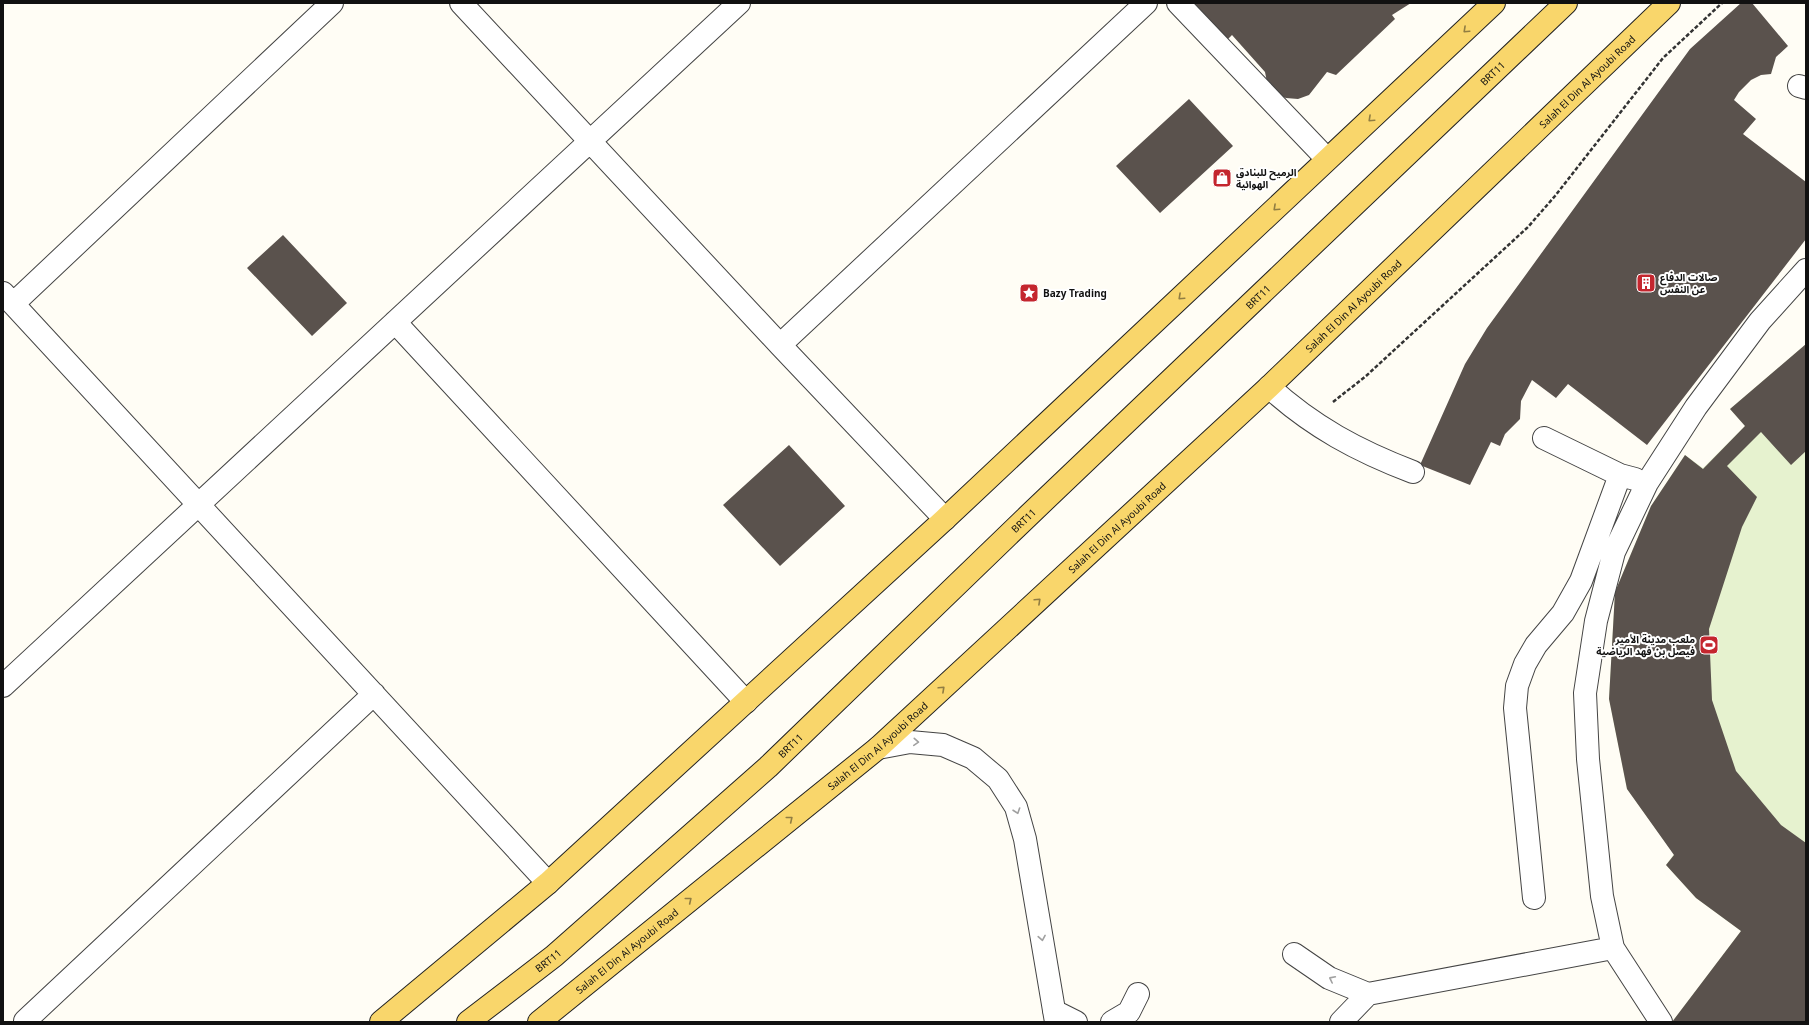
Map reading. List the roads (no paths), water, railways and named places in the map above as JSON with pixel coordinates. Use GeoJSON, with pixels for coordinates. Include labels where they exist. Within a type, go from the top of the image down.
{"type":"FeatureCollection","features":[{"type":"Feature","properties":{"kind":"main road"},"geometry":{"type":"LineString","coordinates":[[381,1022],[483,939],[548,883],[746,702],[945,519],[1494,3]]}},
{"type":"Feature","properties":{"kind":"main road","name":"BRT11"},"geometry":{"type":"LineString","coordinates":[[468,1022],[554,956],[768,767],[1028,516],[1566,3]]}},
{"type":"Feature","properties":{"kind":"main road","name":"Salah El Din Al Ayoubi Road"},"geometry":{"type":"LineString","coordinates":[[539,1022],[878,748],[1269,387],[1669,3]]}},
{"type":"Feature","properties":{"kind":"street"},"geometry":{"type":"LineString","coordinates":[[332,3],[8,299],[548,883]]}},
{"type":"Feature","properties":{"kind":"street"},"geometry":{"type":"LineString","coordinates":[[461,3],[591,140],[780,345],[945,519]]}},
{"type":"Feature","properties":{"kind":"street"},"geometry":{"type":"LineString","coordinates":[[3,686],[739,3]]}},
{"type":"Feature","properties":{"kind":"street"},"geometry":{"type":"LineString","coordinates":[[780,345],[1146,3]]}},
{"type":"Feature","properties":{"kind":"street"},"geometry":{"type":"LineString","coordinates":[[1178,3],[1327,159]]}},
{"type":"Feature","properties":{"kind":"street"},"geometry":{"type":"LineString","coordinates":[[1661,1022],[1613,948],[1602,896],[1594,830],[1588,759],[1585,693],[1596,621],[1614,552],[1647,483],[1696,408],[1760,321],[1806,270]]}},
{"type":"Feature","properties":{"kind":"street"},"geometry":{"type":"LineString","coordinates":[[394,322],[746,702]]}},
{"type":"Feature","properties":{"kind":"street"},"geometry":{"type":"LineString","coordinates":[[1269,387],[1287,404],[1348,444],[1376,458],[1413,472]]}},
{"type":"Feature","properties":{"kind":"street"},"geometry":{"type":"LineString","coordinates":[[1544,438],[1620,475],[1647,483]]}},
{"type":"Feature","properties":{"kind":"street"},"geometry":{"type":"LineString","coordinates":[[1534,898],[1516,708],[1517,686],[1525,664],[1536,645],[1563,613],[1581,581],[1620,475]]}},
{"type":"Feature","properties":{"kind":"street"},"geometry":{"type":"LineString","coordinates":[[25,1021],[374,694]]}},
{"type":"Feature","properties":{"kind":"street"},"geometry":{"type":"LineString","coordinates":[[878,748],[910,742],[943,745],[973,758],[998,779],[1016,807],[1025,839],[1056,1016],[1076,1022]]}},
{"type":"Feature","properties":{"kind":"street"},"geometry":{"type":"LineString","coordinates":[[1341,1022],[1368,994],[1613,948]]}},
{"type":"Feature","properties":{"kind":"street"},"geometry":{"type":"LineString","coordinates":[[1294,954],[1329,978],[1368,994]]}},
{"type":"Feature","properties":{"kind":"street"},"geometry":{"type":"LineString","coordinates":[[1112,1022],[1129,1012],[1138,994]]}},
{"type":"Feature","properties":{"kind":"place","name":"الرميح للبنادق الهوائية"},"geometry":{"type":"Point","coordinates":[1222,178]}},
{"type":"Feature","properties":{"kind":"place","name":"صالات الدفاع عن النفس"},"geometry":{"type":"Point","coordinates":[1646,283]}},
{"type":"Feature","properties":{"kind":"place","name":"Bazy Trading"},"geometry":{"type":"Point","coordinates":[1029,293]}},
{"type":"Feature","properties":{"kind":"place","name":"ملعب مدينة الأمير فيصل بن فهد الرياضية"},"geometry":{"type":"Point","coordinates":[1709,645]}}]}
